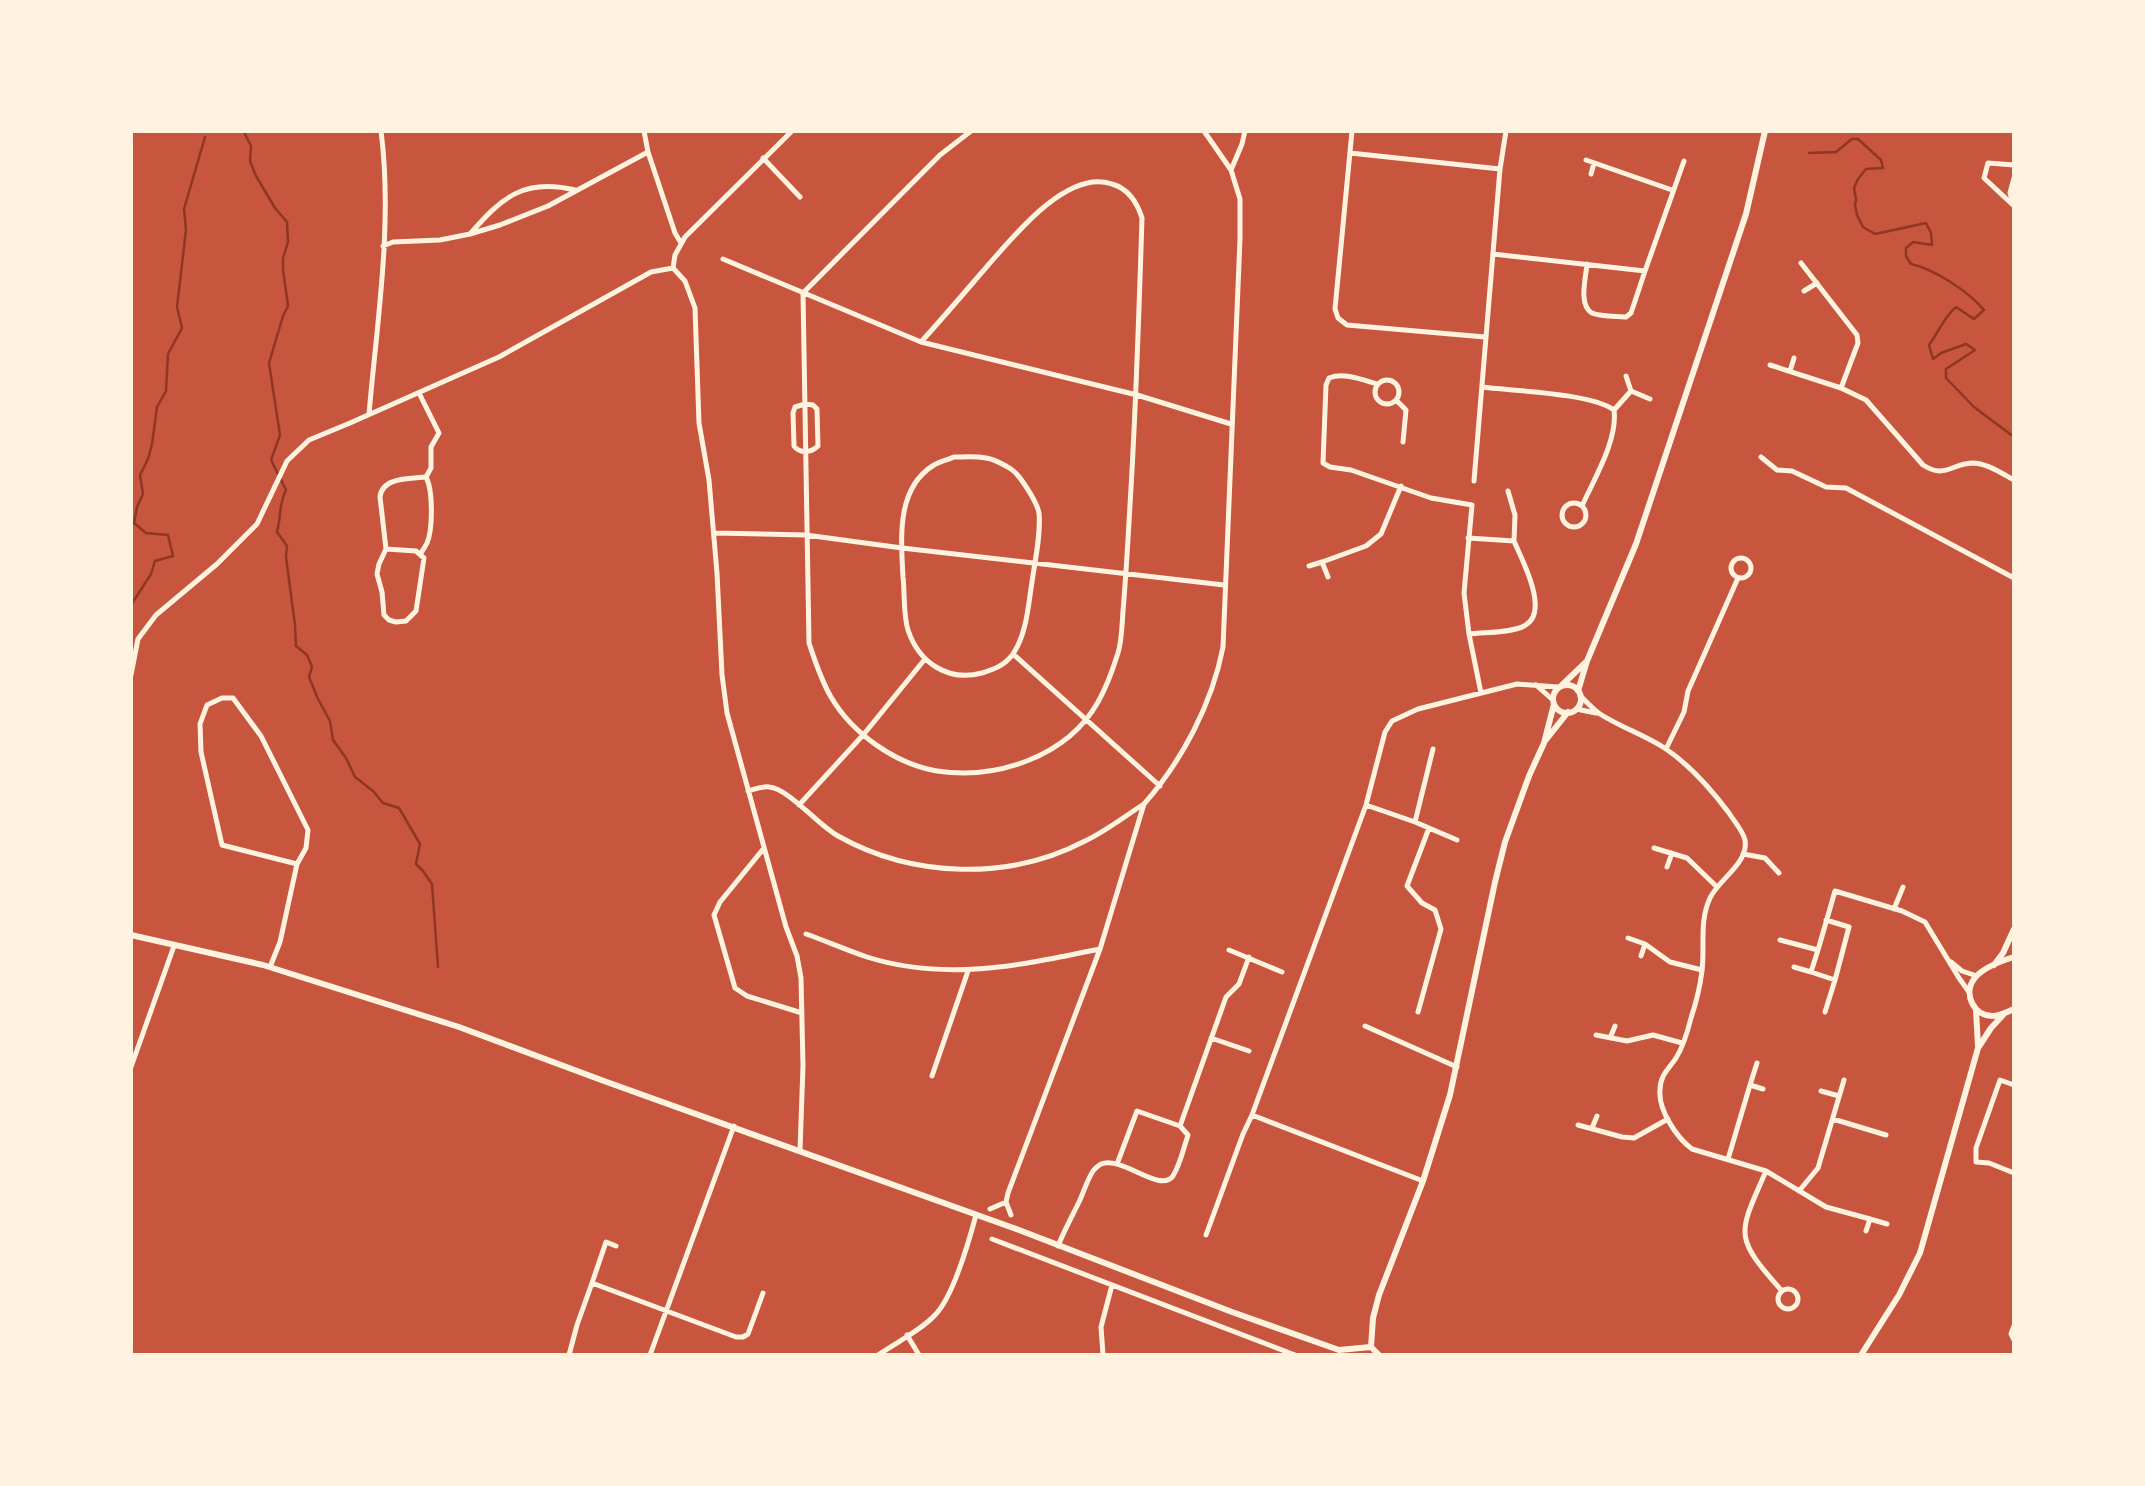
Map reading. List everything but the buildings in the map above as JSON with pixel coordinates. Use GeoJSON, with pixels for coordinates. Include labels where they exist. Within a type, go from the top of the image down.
{"type":"FeatureCollection","features":[{"type":"Feature","properties":{"kind":"street"},"geometry":{"type":"LineString","coordinates":[[369,414],[383,246],[385,194],[381,131]]}},
{"type":"Feature","properties":{"kind":"street"},"geometry":{"type":"LineString","coordinates":[[645,131],[648,152],[675,233],[681,243]]}},
{"type":"Feature","properties":{"kind":"street"},"geometry":{"type":"LineString","coordinates":[[673,268],[675,255],[685,237],[792,131]]}},
{"type":"Feature","properties":{"kind":"street"},"geometry":{"type":"LineString","coordinates":[[748,790],[768,786],[780,789],[837,836],[880,856],[957,870],[1011,866],[1055,855],[1086,841],[1144,804],[1160,786],[1197,722],[1219,668],[1223,647],[1240,200],[1231,170],[1205,131]]}},
{"type":"Feature","properties":{"kind":"street"},"geometry":{"type":"LineString","coordinates":[[1231,170],[1245,131]]}},
{"type":"Feature","properties":{"kind":"street"},"geometry":{"type":"LineString","coordinates":[[1352,131],[1335,309],[1338,318],[1347,325],[1485,337]]}},
{"type":"Feature","properties":{"kind":"street"},"geometry":{"type":"LineString","coordinates":[[1474,481],[1500,169],[1506,131]]}},
{"type":"Feature","properties":{"kind":"street"},"geometry":{"type":"LineString","coordinates":[[1576,709],[1580,701],[1579,694],[1587,661],[1636,544],[1746,214],[1765,131]]}},
{"type":"Feature","properties":{"kind":"street"},"geometry":{"type":"LineString","coordinates":[[921,342],[1029,219],[1057,197],[1090,183],[1105,181],[1119,186],[1138,205],[1142,218],[1137,395],[1119,651],[1098,702],[1072,733],[1050,750],[1024,762],[994,771],[966,774],[920,768],[882,749],[864,734],[831,698],[809,643],[803,293],[940,156],[968,132]]}},
{"type":"Feature","properties":{"kind":"street"},"geometry":{"type":"LineString","coordinates":[[383,246],[393,242],[440,240],[470,234],[548,206],[648,152]]}},
{"type":"Feature","properties":{"kind":"street"},"geometry":{"type":"LineString","coordinates":[[1350,153],[1500,169]]}},
{"type":"Feature","properties":{"kind":"street"},"geometry":{"type":"LineString","coordinates":[[763,159],[800,197]]}},
{"type":"Feature","properties":{"kind":"street"},"geometry":{"type":"LineString","coordinates":[[1586,160],[1672,190]]}},
{"type":"Feature","properties":{"kind":"street"},"geometry":{"type":"LineString","coordinates":[[1587,264],[1584,300],[1587,307],[1593,313],[1626,317],[1632,313],[1684,161]]}},
{"type":"Feature","properties":{"kind":"street"},"geometry":{"type":"LineString","coordinates":[[1591,173],[1594,163]]}},
{"type":"Feature","properties":{"kind":"street"},"geometry":{"type":"LineString","coordinates":[[2013,205],[1984,178],[1988,163],[2014,165]]}},
{"type":"Feature","properties":{"kind":"street"},"geometry":{"type":"LineString","coordinates":[[2013,205],[2010,194],[2014,178]]}},
{"type":"Feature","properties":{"kind":"street"},"geometry":{"type":"LineString","coordinates":[[470,234],[508,197],[523,190],[548,185],[575,190]]}},
{"type":"Feature","properties":{"kind":"street"},"geometry":{"type":"LineString","coordinates":[[1493,254],[1645,271]]}},
{"type":"Feature","properties":{"kind":"street"},"geometry":{"type":"LineString","coordinates":[[723,259],[921,342],[1137,395],[1231,424]]}},
{"type":"Feature","properties":{"kind":"street"},"geometry":{"type":"LineString","coordinates":[[1801,263],[1857,335],[1858,343],[1841,388]]}},
{"type":"Feature","properties":{"kind":"street"},"geometry":{"type":"LineString","coordinates":[[131,675],[138,639],[156,615],[212,569],[257,524],[287,461],[309,440],[499,357],[651,272],[673,268]]}},
{"type":"Feature","properties":{"kind":"street"},"geometry":{"type":"LineString","coordinates":[[673,268],[685,281],[695,309],[699,423],[709,480],[727,713],[802,978],[800,1150]]}},
{"type":"Feature","properties":{"kind":"street"},"geometry":{"type":"LineString","coordinates":[[1804,291],[1816,283]]}},
{"type":"Feature","properties":{"kind":"street"},"geometry":{"type":"LineString","coordinates":[[1790,371],[1794,358]]}},
{"type":"Feature","properties":{"kind":"street"},"geometry":{"type":"LineString","coordinates":[[1770,365],[1841,388],[1866,400],[1930,470],[1947,471],[1970,463],[1986,465],[2014,480]]}},
{"type":"Feature","properties":{"kind":"street"},"geometry":{"type":"LineString","coordinates":[[1377,384],[1375,395],[1380,402],[1387,404],[1396,400],[1399,391],[1396,384],[1384,380],[1377,384],[1355,377],[1338,376],[1329,379],[1326,385],[1323,463],[1401,486],[1431,498],[1472,505],[1464,593],[1481,693]]}},
{"type":"Feature","properties":{"kind":"street"},"geometry":{"type":"LineString","coordinates":[[1626,376],[1631,391],[1650,399]]}},
{"type":"Feature","properties":{"kind":"street"},"geometry":{"type":"LineString","coordinates":[[1482,387],[1589,400],[1614,410]]}},
{"type":"Feature","properties":{"kind":"street"},"geometry":{"type":"LineString","coordinates":[[1582,506],[1610,442],[1615,420],[1614,410],[1631,391]]}},
{"type":"Feature","properties":{"kind":"street"},"geometry":{"type":"LineString","coordinates":[[419,393],[439,433],[431,447],[431,468],[426,477]]}},
{"type":"Feature","properties":{"kind":"street"},"geometry":{"type":"LineString","coordinates":[[1396,400],[1406,410],[1403,442]]}},
{"type":"Feature","properties":{"kind":"street"},"geometry":{"type":"LineString","coordinates":[[805,404],[813,405],[817,409],[818,446],[806,452],[793,446],[793,413],[795,407],[805,404]]}},
{"type":"Feature","properties":{"kind":"street"},"geometry":{"type":"LineString","coordinates":[[954,457],[986,458],[1012,469],[1027,488],[1039,510],[1035,562],[1023,634],[1013,654],[997,669],[955,676],[925,659],[914,645],[906,626],[902,548],[903,512],[915,483],[934,465],[954,457]]}},
{"type":"Feature","properties":{"kind":"street"},"geometry":{"type":"LineString","coordinates":[[1761,457],[1777,470],[1792,471],[1826,487],[1846,488],[2014,578]]}},
{"type":"Feature","properties":{"kind":"street"},"geometry":{"type":"LineString","coordinates":[[386,549],[416,551],[424,558],[416,611],[406,621],[389,621],[384,614],[377,575],[386,549],[380,489],[387,483],[426,477]]}},
{"type":"Feature","properties":{"kind":"street"},"geometry":{"type":"LineString","coordinates":[[421,553],[427,544],[431,526],[430,486],[426,477]]}},
{"type":"Feature","properties":{"kind":"street"},"geometry":{"type":"LineString","coordinates":[[1309,566],[1366,545],[1381,534],[1401,486]]}},
{"type":"Feature","properties":{"kind":"street"},"geometry":{"type":"LineString","coordinates":[[1469,634],[1522,627],[1532,621],[1536,611],[1531,578],[1514,541],[1515,515],[1508,491]]}},
{"type":"Feature","properties":{"kind":"street"},"geometry":{"type":"LineString","coordinates":[[1571,503],[1582,506],[1587,516],[1584,521],[1580,525],[1569,526],[1563,517],[1563,511],[1571,503]]}},
{"type":"Feature","properties":{"kind":"street"},"geometry":{"type":"LineString","coordinates":[[713,533],[806,535],[1224,585]]}},
{"type":"Feature","properties":{"kind":"street"},"geometry":{"type":"LineString","coordinates":[[1468,538],[1514,541]]}},
{"type":"Feature","properties":{"kind":"street"},"geometry":{"type":"LineString","coordinates":[[1322,562],[1328,577]]}},
{"type":"Feature","properties":{"kind":"street"},"geometry":{"type":"LineString","coordinates":[[1666,749],[1685,712],[1688,691],[1738,578]]}},
{"type":"Feature","properties":{"kind":"street"},"geometry":{"type":"LineString","coordinates":[[1013,654],[1160,786]]}},
{"type":"Feature","properties":{"kind":"street"},"geometry":{"type":"LineString","coordinates":[[799,805],[864,734],[925,659]]}},
{"type":"Feature","properties":{"kind":"street"},"geometry":{"type":"LineString","coordinates":[[1368,1355],[1378,1295],[1423,1181],[1457,1067],[1505,842],[1544,743],[1554,693],[1587,661]]}},
{"type":"Feature","properties":{"kind":"street"},"geometry":{"type":"LineString","coordinates":[[1206,1236],[1366,806],[1384,732],[1392,721],[1418,709],[1517,684],[1568,685],[1599,713],[1666,749],[1695,773],[1722,804],[1740,828],[1745,841],[1743,854],[1709,899],[1702,970],[1691,1018],[1676,1057],[1664,1071],[1659,1088],[1660,1100],[1668,1119],[1684,1143],[1692,1149],[1766,1171],[1826,1207],[1887,1224]]}},
{"type":"Feature","properties":{"kind":"street"},"geometry":{"type":"LineString","coordinates":[[1536,685],[1557,709],[1568,712]]}},
{"type":"Feature","properties":{"kind":"street"},"geometry":{"type":"LineString","coordinates":[[270,967],[279,942],[297,864],[306,848],[308,830],[261,736],[233,698],[222,698],[207,705],[200,724],[201,752],[222,845],[297,864]]}},
{"type":"Feature","properties":{"kind":"street"},"geometry":{"type":"LineString","coordinates":[[1544,743],[1568,712],[1576,709],[1599,713]]}},
{"type":"Feature","properties":{"kind":"street"},"geometry":{"type":"LineString","coordinates":[[1415,822],[1433,749]]}},
{"type":"Feature","properties":{"kind":"street"},"geometry":{"type":"LineString","coordinates":[[1012,1215],[1006,1202],[1100,949],[1144,804]]}},
{"type":"Feature","properties":{"kind":"street"},"geometry":{"type":"LineString","coordinates":[[1366,806],[1415,822],[1457,840]]}},
{"type":"Feature","properties":{"kind":"street"},"geometry":{"type":"LineString","coordinates":[[1418,1012],[1441,929],[1435,909],[1422,903],[1407,886],[1429,828]]}},
{"type":"Feature","properties":{"kind":"street"},"geometry":{"type":"LineString","coordinates":[[764,848],[720,902],[714,915],[735,988],[747,996],[802,1013]]}},
{"type":"Feature","properties":{"kind":"street"},"geometry":{"type":"LineString","coordinates":[[1654,848],[1687,858],[1717,887]]}},
{"type":"Feature","properties":{"kind":"street"},"geometry":{"type":"LineString","coordinates":[[1667,867],[1672,853]]}},
{"type":"Feature","properties":{"kind":"street"},"geometry":{"type":"LineString","coordinates":[[1743,854],[1765,859],[1779,873]]}},
{"type":"Feature","properties":{"kind":"street"},"geometry":{"type":"LineString","coordinates":[[1894,909],[1903,887]]}},
{"type":"Feature","properties":{"kind":"street"},"geometry":{"type":"LineString","coordinates":[[1811,972],[1835,891],[1894,909],[1925,922],[1969,992],[1976,1010],[1978,1048]]}},
{"type":"Feature","properties":{"kind":"street"},"geometry":{"type":"LineString","coordinates":[[1825,1012],[1849,927],[1826,920]]}},
{"type":"Feature","properties":{"kind":"street"},"geometry":{"type":"LineString","coordinates":[[1993,966],[2003,953],[2014,929]]}},
{"type":"Feature","properties":{"kind":"street"},"geometry":{"type":"LineString","coordinates":[[806,934],[868,957],[913,967],[968,971],[1019,966],[1100,949]]}},
{"type":"Feature","properties":{"kind":"street"},"geometry":{"type":"LineString","coordinates":[[131,935],[270,967],[459,1027],[1339,1350],[1371,1347]]}},
{"type":"Feature","properties":{"kind":"street"},"geometry":{"type":"LineString","coordinates":[[1628,938],[1645,944],[1670,962],[1702,970]]}},
{"type":"Feature","properties":{"kind":"street"},"geometry":{"type":"LineString","coordinates":[[1780,940],[1818,950]]}},
{"type":"Feature","properties":{"kind":"street"},"geometry":{"type":"LineString","coordinates":[[1641,956],[1645,944]]}},
{"type":"Feature","properties":{"kind":"street"},"geometry":{"type":"LineString","coordinates":[[131,1067],[134,1052],[174,946]]}},
{"type":"Feature","properties":{"kind":"street"},"geometry":{"type":"LineString","coordinates":[[1229,950],[1282,972]]}},
{"type":"Feature","properties":{"kind":"street"},"geometry":{"type":"LineString","coordinates":[[1180,1126],[1226,997],[1239,984],[1249,957]]}},
{"type":"Feature","properties":{"kind":"street"},"geometry":{"type":"LineString","coordinates":[[1969,992],[1972,981],[1977,976],[2014,957]]}},
{"type":"Feature","properties":{"kind":"street"},"geometry":{"type":"LineString","coordinates":[[1946,958],[1962,971],[1977,976]]}},
{"type":"Feature","properties":{"kind":"street"},"geometry":{"type":"LineString","coordinates":[[1794,967],[1835,980]]}},
{"type":"Feature","properties":{"kind":"street"},"geometry":{"type":"LineString","coordinates":[[932,1076],[968,971]]}},
{"type":"Feature","properties":{"kind":"street"},"geometry":{"type":"LineString","coordinates":[[1976,1010],[1992,1016],[2014,1009]]}},
{"type":"Feature","properties":{"kind":"street"},"geometry":{"type":"LineString","coordinates":[[1861,1355],[1899,1295],[1920,1253],[1978,1048],[2003,1014]]}},
{"type":"Feature","properties":{"kind":"street"},"geometry":{"type":"LineString","coordinates":[[1365,1026],[1457,1067]]}},
{"type":"Feature","properties":{"kind":"street"},"geometry":{"type":"LineString","coordinates":[[1610,1038],[1615,1026]]}},
{"type":"Feature","properties":{"kind":"street"},"geometry":{"type":"LineString","coordinates":[[1596,1035],[1627,1041],[1653,1035],[1682,1043]]}},
{"type":"Feature","properties":{"kind":"street"},"geometry":{"type":"LineString","coordinates":[[1211,1038],[1249,1051]]}},
{"type":"Feature","properties":{"kind":"street"},"geometry":{"type":"LineString","coordinates":[[1728,1159],[1757,1063]]}},
{"type":"Feature","properties":{"kind":"street"},"geometry":{"type":"LineString","coordinates":[[1799,1191],[1818,1168],[1844,1080]]}},
{"type":"Feature","properties":{"kind":"street"},"geometry":{"type":"LineString","coordinates":[[2014,1084],[2000,1080],[1976,1148],[1976,1162],[2014,1172]]}},
{"type":"Feature","properties":{"kind":"street"},"geometry":{"type":"LineString","coordinates":[[1750,1085],[1763,1089]]}},
{"type":"Feature","properties":{"kind":"street"},"geometry":{"type":"LineString","coordinates":[[1821,1091],[1839,1096]]}},
{"type":"Feature","properties":{"kind":"street"},"geometry":{"type":"LineString","coordinates":[[1058,1246],[1066,1223],[1093,1170],[1106,1162],[1158,1181],[1171,1178],[1188,1135],[1180,1126],[1138,1111],[1117,1164]]}},
{"type":"Feature","properties":{"kind":"street"},"geometry":{"type":"LineString","coordinates":[[1252,1115],[1423,1181]]}},
{"type":"Feature","properties":{"kind":"street"},"geometry":{"type":"LineString","coordinates":[[1592,1128],[1597,1116]]}},
{"type":"Feature","properties":{"kind":"street"},"geometry":{"type":"LineString","coordinates":[[1578,1125],[1634,1138],[1668,1119]]}},
{"type":"Feature","properties":{"kind":"street"},"geometry":{"type":"LineString","coordinates":[[1833,1119],[1886,1135]]}},
{"type":"Feature","properties":{"kind":"street"},"geometry":{"type":"LineString","coordinates":[[650,1355],[734,1126]]}},
{"type":"Feature","properties":{"kind":"street"},"geometry":{"type":"LineString","coordinates":[[1766,1171],[1745,1218],[1744,1235],[1755,1259],[1782,1291]]}},
{"type":"Feature","properties":{"kind":"street"},"geometry":{"type":"LineString","coordinates":[[990,1209],[1006,1202]]}},
{"type":"Feature","properties":{"kind":"street"},"geometry":{"type":"LineString","coordinates":[[878,1355],[919,1328],[940,1310],[952,1285],[976,1215]]}},
{"type":"Feature","properties":{"kind":"street"},"geometry":{"type":"LineString","coordinates":[[1866,1231],[1870,1219]]}},
{"type":"Feature","properties":{"kind":"street"},"geometry":{"type":"LineString","coordinates":[[992,1239],[1295,1355]]}},
{"type":"Feature","properties":{"kind":"street"},"geometry":{"type":"LineString","coordinates":[[569,1355],[606,1242],[616,1246]]}},
{"type":"Feature","properties":{"kind":"street"},"geometry":{"type":"LineString","coordinates":[[592,1283],[736,1338],[748,1334],[763,1293]]}},
{"type":"Feature","properties":{"kind":"street"},"geometry":{"type":"LineString","coordinates":[[1103,1355],[1101,1327],[1112,1285]]}},
{"type":"Feature","properties":{"kind":"street"},"geometry":{"type":"LineString","coordinates":[[2013,1337],[2014,1326]]}},
{"type":"Feature","properties":{"kind":"street"},"geometry":{"type":"LineString","coordinates":[[907,1335],[919,1355]]}},
{"type":"Feature","properties":{"kind":"street"},"geometry":{"type":"LineString","coordinates":[[1371,1347],[1379,1355]]}},
{"type":"Feature","properties":{"kind":"waterway"},"geometry":{"type":"LineString","coordinates":[[245,134],[251,146],[250,161],[256,176],[275,208],[287,222],[288,242],[283,258],[283,270],[288,306],[269,363],[280,435],[271,460],[286,490],[277,532],[287,546],[296,646],[307,655],[312,667],[309,677],[330,721],[333,740],[355,777],[383,803],[399,808],[420,844],[416,864],[432,884],[438,967]]}},
{"type":"Feature","properties":{"kind":"waterway"},"geometry":{"type":"LineString","coordinates":[[131,605],[151,574],[155,561],[173,556],[168,535],[146,533],[134,523],[143,494],[140,475],[152,444],[157,407],[166,391],[168,354],[182,328],[177,307],[186,230],[184,209],[205,137]]}},
{"type":"Feature","properties":{"kind":"waterway"},"geometry":{"type":"LineString","coordinates":[[1809,153],[1836,152],[1852,139],[1858,139],[1881,160],[1883,168],[1866,169],[1854,188],[1857,215],[1863,227],[1875,234],[1926,223],[1931,233],[1932,245],[1913,242],[1906,248],[1906,256],[1911,264],[1950,282],[1984,310],[1974,319],[1956,307],[1944,320],[1929,345],[1933,359],[1941,353],[1966,344],[1975,350],[1946,369],[1946,378],[1974,407],[2014,437]]}}]}
